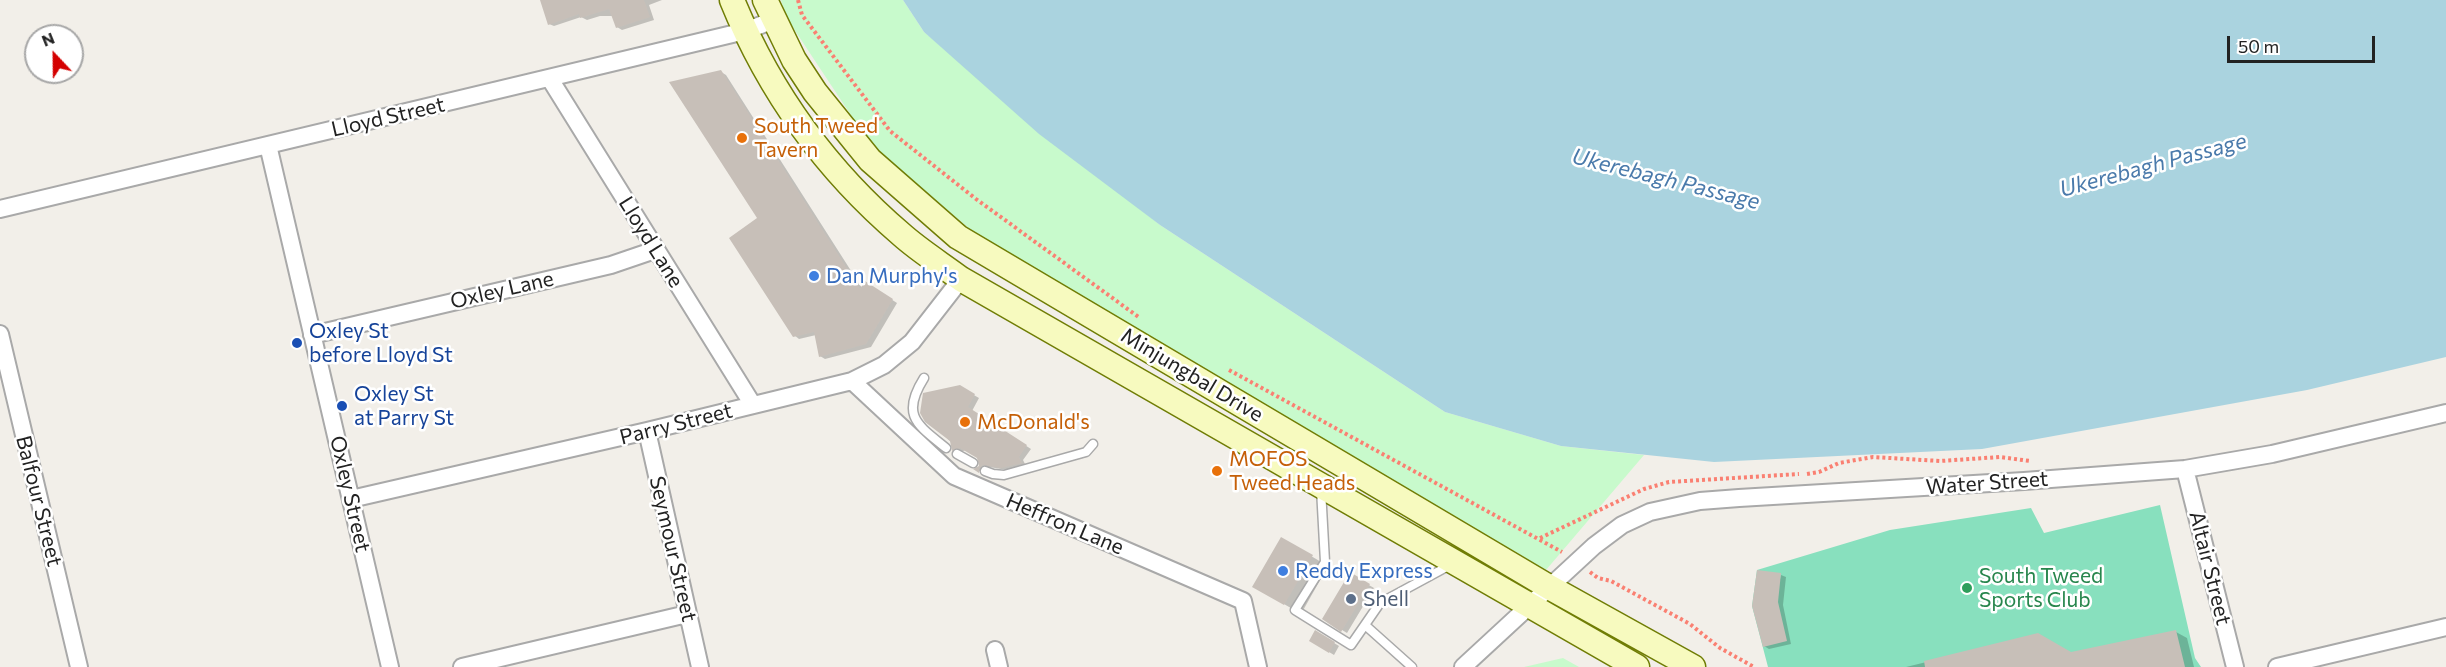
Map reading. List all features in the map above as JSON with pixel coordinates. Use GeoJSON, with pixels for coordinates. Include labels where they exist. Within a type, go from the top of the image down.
{"type":"FeatureCollection","features":[{"type":"Feature","properties":{"kind":"main road","name":"Minjungbal Drive"},"geometry":{"type":"LineString","coordinates":[[732,0],[745,31],[772,81],[807,136],[857,193],[903,236],[961,279],[1637,667]]}},
{"type":"Feature","properties":{"kind":"main road","name":"Minjungbal Drive"},"geometry":{"type":"LineString","coordinates":[[769,10],[794,60],[815,92],[870,160],[958,237],[1549,587],[1693,667]]}},
{"type":"Feature","properties":{"kind":"street","name":"Lloyd Street"},"geometry":{"type":"LineString","coordinates":[[0,209],[745,31],[769,10]]}},
{"type":"Feature","properties":{"kind":"street","name":"Lloyd Lane"},"geometry":{"type":"LineString","coordinates":[[550,79],[753,405]]}},
{"type":"Feature","properties":{"kind":"street","name":"Oxley Street"},"geometry":{"type":"LineString","coordinates":[[268,145],[390,667]]}},
{"type":"Feature","properties":{"kind":"street","name":"Oxley Lane"},"geometry":{"type":"LineString","coordinates":[[312,335],[610,265],[656,250]]}},
{"type":"Feature","properties":{"kind":"street","name":"Parry Street"},"geometry":{"type":"LineString","coordinates":[[351,499],[852,381],[884,365],[912,342],[961,279]]}},
{"type":"Feature","properties":{"kind":"street","name":"Balfour Street"},"geometry":{"type":"LineString","coordinates":[[0,334],[79,667]]}},
{"type":"Feature","properties":{"kind":"street","name":"Heffron Lane"},"geometry":{"type":"LineString","coordinates":[[852,381],[954,476],[1243,602],[1258,667]]}},
{"type":"Feature","properties":{"kind":"street","name":"Water Street"},"geometry":{"type":"LineString","coordinates":[[1463,667],[1576,562],[1622,525],[1650,512],[1700,501],[2024,482],[2186,469],[2272,454],[2446,413]]}},
{"type":"Feature","properties":{"kind":"street","name":"Seymour Street"},"geometry":{"type":"LineString","coordinates":[[646,431],[700,667]]}},
{"type":"Feature","properties":{"kind":"street","name":"Altair Street"},"geometry":{"type":"LineString","coordinates":[[2186,469],[2235,667]]}},
{"type":"Feature","properties":{"kind":"street"},"geometry":{"type":"LineString","coordinates":[[462,667],[687,614]]}},
{"type":"Feature","properties":{"kind":"street"},"geometry":{"type":"LineString","coordinates":[[2287,666],[2446,627]]}},
{"type":"Feature","properties":{"kind":"street"},"geometry":{"type":"LineString","coordinates":[[995,650],[999,667]]}},
{"type":"Feature","properties":{"kind":"lane"},"geometry":{"type":"LineString","coordinates":[[924,378],[916,391],[912,414],[919,426],[946,448]]}},
{"type":"Feature","properties":{"kind":"lane"},"geometry":{"type":"LineString","coordinates":[[985,471],[1004,474],[1086,452],[1093,444]]}},
{"type":"Feature","properties":{"kind":"lane"},"geometry":{"type":"LineString","coordinates":[[957,454],[973,463]]}},
{"type":"Feature","properties":{"kind":"lane"},"geometry":{"type":"LineString","coordinates":[[1321,484],[1325,562],[1295,610],[1351,645],[1380,603],[1455,562]]}},
{"type":"Feature","properties":{"kind":"lane"},"geometry":{"type":"LineString","coordinates":[[1365,625],[1412,667]]}},
{"type":"Feature","properties":{"kind":"path"},"geometry":{"type":"LineString","coordinates":[[798,0],[802,15],[890,131],[976,199],[1143,320]]}},
{"type":"Feature","properties":{"kind":"path"},"geometry":{"type":"LineString","coordinates":[[1225,368],[1555,547],[1598,578],[1611,580],[1690,624],[1720,648],[1754,667]]}},
{"type":"Feature","properties":{"kind":"green space"},"geometry":{"type":"Polygon","coordinates":[[[781,0],[903,0],[924,32],[1160,225],[1445,412],[1561,446],[1644,455],[1546,570],[971,230],[870,144],[786,17],[781,0]]]}},
{"type":"Feature","properties":{"kind":"green space","name":"South Tweed Sports Club"},"geometry":{"type":"Polygon","coordinates":[[[2160,505],[2195,658],[2201,667],[1768,667],[1752,606],[1757,570],[1890,530],[2031,508],[2044,533],[2160,505]]]}},
{"type":"Feature","properties":{"kind":"green space"},"geometry":{"type":"Polygon","coordinates":[[[1563,658],[1579,667],[1524,667],[1563,658]]]}},
{"type":"Feature","properties":{"kind":"water","name":"Ukerebagh Passage"},"geometry":{"type":"Polygon","coordinates":[[[903,0],[2446,0],[2446,357],[2307,390],[1982,449],[1714,462],[1561,446],[1445,412],[1160,225],[1039,134],[924,32],[903,0]]]}},
{"type":"Feature","properties":{"kind":"building"},"geometry":{"type":"Polygon","coordinates":[[[540,0],[644,0],[650,17],[616,28],[609,9],[580,18],[579,14],[548,25],[540,0]]]}},
{"type":"Feature","properties":{"kind":"building"},"geometry":{"type":"Polygon","coordinates":[[[721,70],[860,289],[865,281],[893,299],[866,344],[819,357],[814,332],[793,337],[729,238],[757,218],[669,82],[721,70]]]}},
{"type":"Feature","properties":{"kind":"building"},"geometry":{"type":"Polygon","coordinates":[[[960,385],[975,394],[968,407],[1027,445],[1019,457],[1022,463],[1001,468],[983,465],[979,468],[979,473],[973,469],[979,466],[977,458],[960,448],[952,451],[950,441],[925,422],[920,413],[923,393],[960,385]]]}},
{"type":"Feature","properties":{"kind":"building","name":"Reddy Express"},"geometry":{"type":"Polygon","coordinates":[[[1281,537],[1313,555],[1284,605],[1252,587],[1281,537]]]}},
{"type":"Feature","properties":{"kind":"building"},"geometry":{"type":"Polygon","coordinates":[[[1757,570],[1781,573],[1778,602],[1787,641],[1763,647],[1752,606],[1757,570]]]}},
{"type":"Feature","properties":{"kind":"building"},"geometry":{"type":"Polygon","coordinates":[[[1350,572],[1370,584],[1341,632],[1322,619],[1350,572]]]}},
{"type":"Feature","properties":{"kind":"building"},"geometry":{"type":"Polygon","coordinates":[[[1315,630],[1335,642],[1329,653],[1309,641],[1315,630]]]}},
{"type":"Feature","properties":{"kind":"building"},"geometry":{"type":"Polygon","coordinates":[[[2176,630],[2185,667],[1925,667],[1924,661],[2038,633],[2071,652],[2176,630]]]}},
{"type":"Feature","properties":{"kind":"place","name":"South Tweed Tavern"},"geometry":{"type":"Point","coordinates":[742,138]}},
{"type":"Feature","properties":{"kind":"place","name":"Dan Murphy's"},"geometry":{"type":"Point","coordinates":[814,276]}},
{"type":"Feature","properties":{"kind":"place","name":"Oxley St before Lloyd St"},"geometry":{"type":"Point","coordinates":[297,343]}},
{"type":"Feature","properties":{"kind":"place","name":"Oxley St at Parry St"},"geometry":{"type":"Point","coordinates":[342,406]}},
{"type":"Feature","properties":{"kind":"place","name":"McDonald's"},"geometry":{"type":"Point","coordinates":[965,422]}},
{"type":"Feature","properties":{"kind":"place","name":"MOFOS Tweed Heads"},"geometry":{"type":"Point","coordinates":[1217,471]}},
{"type":"Feature","properties":{"kind":"place","name":"Reddy Express"},"geometry":{"type":"Point","coordinates":[1283,571]}},
{"type":"Feature","properties":{"kind":"place","name":"South Tweed Sports Club"},"geometry":{"type":"Point","coordinates":[1967,588]}},
{"type":"Feature","properties":{"kind":"place","name":"Shell"},"geometry":{"type":"Point","coordinates":[1351,599]}}]}
